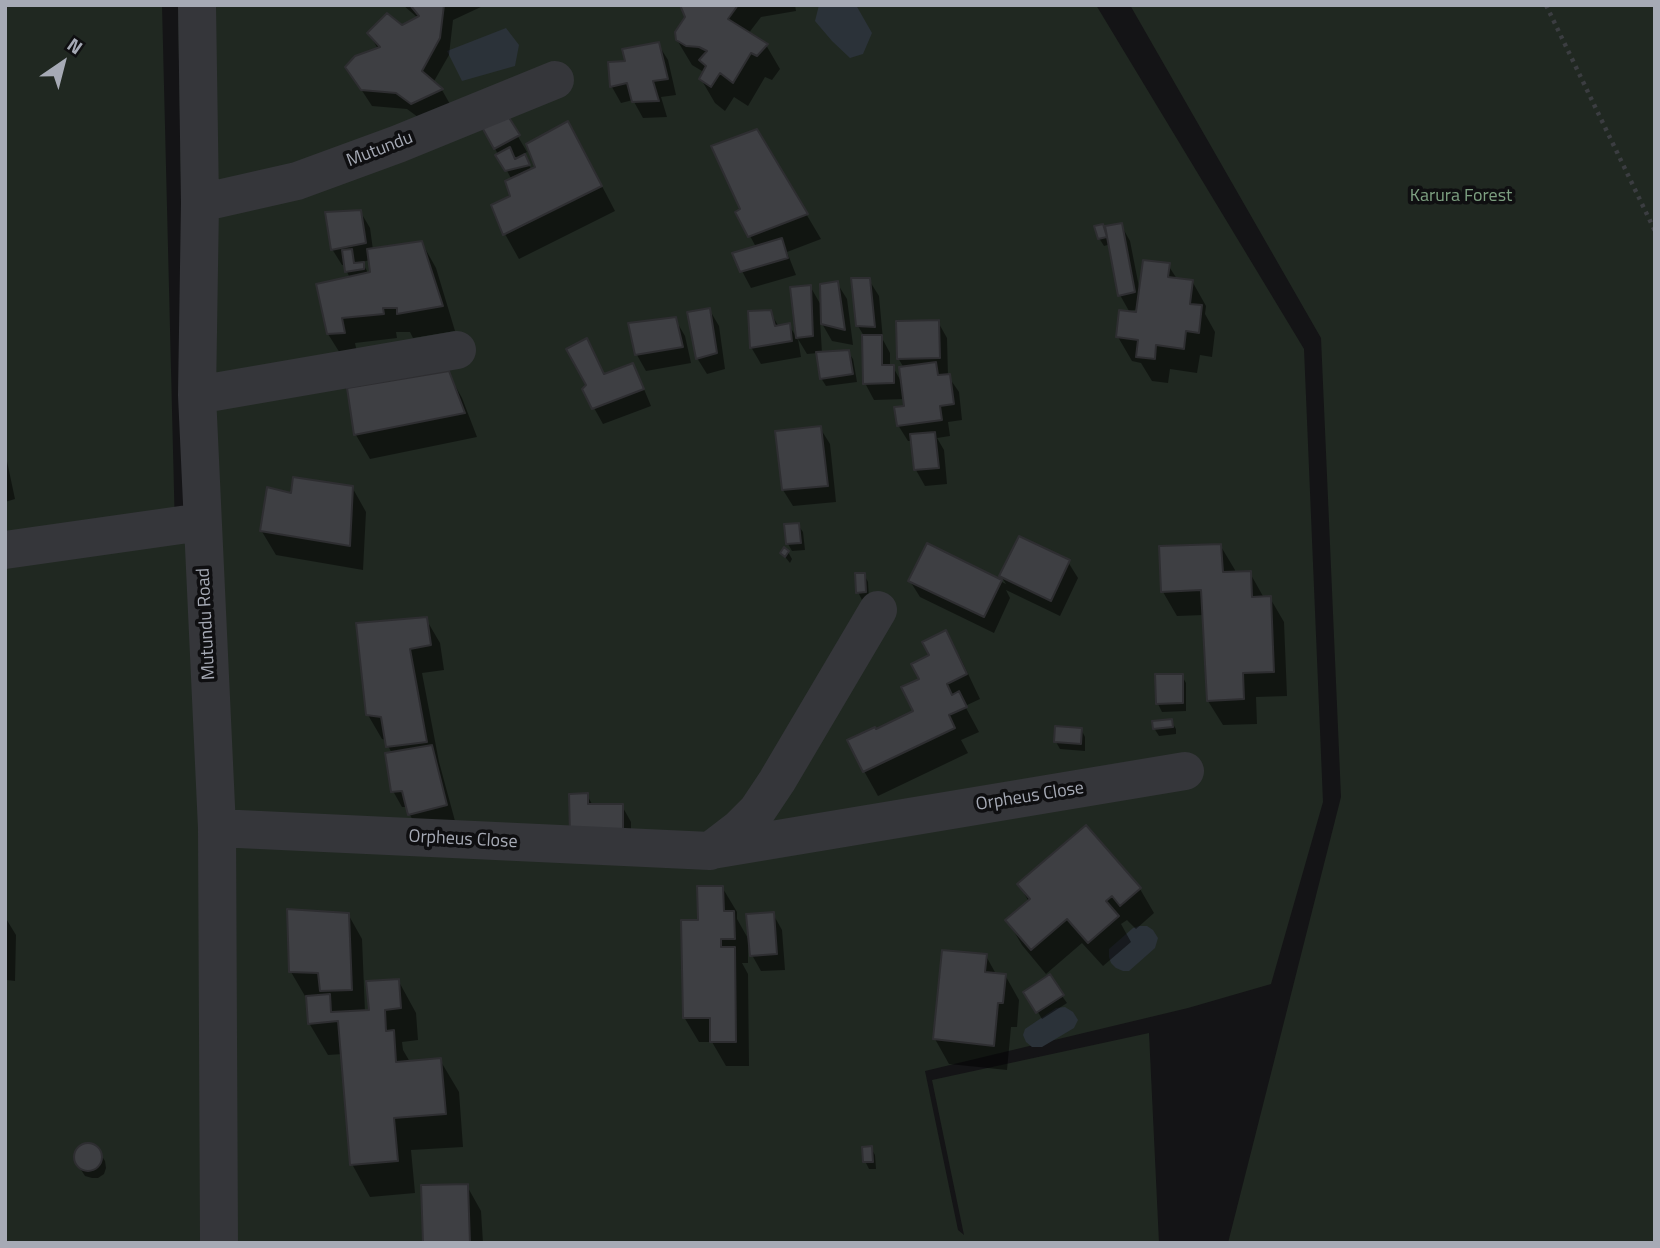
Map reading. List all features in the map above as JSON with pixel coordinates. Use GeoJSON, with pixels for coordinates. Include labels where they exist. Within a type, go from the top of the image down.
{"type":"FeatureCollection","features":[{"type":"Feature","properties":{"kind":"street","name":"Mutundu Road"},"geometry":{"type":"LineString","coordinates":[[197,5],[200,203],[197,395],[216,828],[219,1243]]}},
{"type":"Feature","properties":{"kind":"street","name":"Mutundu"},"geometry":{"type":"LineString","coordinates":[[200,203],[297,181],[398,144],[555,80]]}},
{"type":"Feature","properties":{"kind":"street"},"geometry":{"type":"LineString","coordinates":[[197,395],[457,350]]}},
{"type":"Feature","properties":{"kind":"street"},"geometry":{"type":"LineString","coordinates":[[5,550],[202,522]]}},
{"type":"Feature","properties":{"kind":"street"},"geometry":{"type":"LineString","coordinates":[[710,851],[757,811],[878,610]]}},
{"type":"Feature","properties":{"kind":"street","name":"Orpheus Close"},"geometry":{"type":"LineString","coordinates":[[216,828],[710,851],[1185,771]]}},
{"type":"Feature","properties":{"kind":"path"},"geometry":{"type":"LineString","coordinates":[[1546,5],[1655,231]]}},
{"type":"Feature","properties":{"kind":"green space"},"geometry":{"type":"Polygon","coordinates":[[[5,5],[162,5],[175,531],[187,538],[178,5],[1096,5],[1304,349],[1323,802],[1271,984],[1188,1008],[925,1071],[958,1230],[964,1235],[932,1080],[1149,1033],[1159,1243],[5,1243],[5,5]]]}},
{"type":"Feature","properties":{"kind":"green space","name":"Karura Forest"},"geometry":{"type":"Polygon","coordinates":[[[1130,5],[1655,5],[1655,1243],[1228,1243],[1341,797],[1321,338],[1130,5]]]}},
{"type":"Feature","properties":{"kind":"shaded area"},"geometry":{"type":"Polygon","coordinates":[[[819,5],[856,5],[872,33],[863,54],[850,58],[832,41],[815,21],[819,5]]]}},
{"type":"Feature","properties":{"kind":"shaded area"},"geometry":{"type":"Polygon","coordinates":[[[506,28],[519,45],[515,66],[462,81],[447,51],[506,28]]]}},
{"type":"Feature","properties":{"kind":"shaded area"},"geometry":{"type":"Polygon","coordinates":[[[1139,926],[1147,926],[1153,930],[1158,938],[1155,948],[1129,971],[1116,968],[1111,963],[1109,949],[1139,926]]]}},
{"type":"Feature","properties":{"kind":"shaded area"},"geometry":{"type":"Polygon","coordinates":[[[1065,1007],[1073,1012],[1078,1020],[1074,1028],[1042,1047],[1032,1047],[1026,1042],[1023,1035],[1025,1029],[1056,1008],[1065,1007]]]}},
{"type":"Feature","properties":{"kind":"building"},"geometry":{"type":"Polygon","coordinates":[[[410,5],[444,5],[440,38],[422,71],[443,89],[411,104],[396,93],[361,90],[345,67],[355,56],[380,47],[367,33],[387,13],[402,25],[419,16],[410,5]]]}},
{"type":"Feature","properties":{"kind":"building"},"geometry":{"type":"Polygon","coordinates":[[[680,5],[738,5],[728,19],[768,44],[757,56],[751,53],[733,83],[720,73],[711,87],[699,79],[706,66],[699,60],[707,51],[686,46],[676,40],[675,32],[685,17],[680,5]]]}},
{"type":"Feature","properties":{"kind":"building"},"geometry":{"type":"Polygon","coordinates":[[[659,42],[668,79],[653,81],[659,101],[632,102],[627,83],[610,87],[608,62],[625,61],[622,49],[659,42]]]}},
{"type":"Feature","properties":{"kind":"building"},"geometry":{"type":"Polygon","coordinates":[[[503,108],[520,135],[494,149],[478,120],[503,108]]]}},
{"type":"Feature","properties":{"kind":"building"},"geometry":{"type":"Polygon","coordinates":[[[568,121],[602,186],[503,235],[491,205],[510,196],[505,181],[535,167],[526,144],[568,121]]]}},
{"type":"Feature","properties":{"kind":"building"},"geometry":{"type":"Polygon","coordinates":[[[757,129],[808,214],[748,237],[735,212],[740,209],[711,146],[757,129]]]}},
{"type":"Feature","properties":{"kind":"building"},"geometry":{"type":"Polygon","coordinates":[[[510,147],[515,159],[525,154],[530,165],[505,171],[495,155],[510,147]]]}},
{"type":"Feature","properties":{"kind":"building"},"geometry":{"type":"Polygon","coordinates":[[[361,210],[366,243],[331,250],[325,212],[361,210]]]}},
{"type":"Feature","properties":{"kind":"building"},"geometry":{"type":"Polygon","coordinates":[[[1122,223],[1135,292],[1118,296],[1105,226],[1122,223]]]}},
{"type":"Feature","properties":{"kind":"building"},"geometry":{"type":"Polygon","coordinates":[[[1103,224],[1107,237],[1098,239],[1094,226],[1103,224]]]}},
{"type":"Feature","properties":{"kind":"building"},"geometry":{"type":"Polygon","coordinates":[[[782,238],[788,258],[740,272],[732,253],[782,238]]]}},
{"type":"Feature","properties":{"kind":"building"},"geometry":{"type":"Polygon","coordinates":[[[422,241],[443,306],[397,314],[397,308],[383,308],[384,314],[342,318],[345,333],[327,334],[316,284],[370,272],[367,249],[422,241]]]}},
{"type":"Feature","properties":{"kind":"building"},"geometry":{"type":"Polygon","coordinates":[[[352,249],[354,263],[364,262],[364,269],[345,272],[342,250],[352,249]]]}},
{"type":"Feature","properties":{"kind":"building"},"geometry":{"type":"Polygon","coordinates":[[[1143,260],[1170,263],[1168,277],[1193,280],[1190,304],[1202,305],[1199,333],[1186,331],[1184,349],[1156,345],[1155,359],[1136,357],[1138,340],[1116,337],[1119,310],[1136,312],[1143,260]]]}},
{"type":"Feature","properties":{"kind":"building"},"geometry":{"type":"Polygon","coordinates":[[[851,278],[870,278],[875,327],[856,326],[851,278]]]}},
{"type":"Feature","properties":{"kind":"building"},"geometry":{"type":"Polygon","coordinates":[[[838,281],[845,330],[821,324],[820,284],[838,281]]]}},
{"type":"Feature","properties":{"kind":"building"},"geometry":{"type":"Polygon","coordinates":[[[811,285],[813,336],[796,338],[790,287],[811,285]]]}},
{"type":"Feature","properties":{"kind":"building"},"geometry":{"type":"Polygon","coordinates":[[[710,308],[717,353],[696,359],[687,312],[710,308]]]}},
{"type":"Feature","properties":{"kind":"building"},"geometry":{"type":"Polygon","coordinates":[[[771,310],[775,326],[790,323],[792,341],[750,348],[748,311],[771,310]]]}},
{"type":"Feature","properties":{"kind":"building"},"geometry":{"type":"Polygon","coordinates":[[[676,317],[683,347],[635,355],[628,323],[676,317]]]}},
{"type":"Feature","properties":{"kind":"building"},"geometry":{"type":"Polygon","coordinates":[[[939,320],[940,358],[897,359],[896,321],[939,320]]]}},
{"type":"Feature","properties":{"kind":"building"},"geometry":{"type":"Polygon","coordinates":[[[862,335],[882,335],[882,365],[894,365],[894,383],[863,384],[862,335]]]}},
{"type":"Feature","properties":{"kind":"building"},"geometry":{"type":"Polygon","coordinates":[[[587,338],[604,374],[633,363],[644,389],[592,409],[582,389],[586,385],[566,349],[587,338]]]}},
{"type":"Feature","properties":{"kind":"building"},"geometry":{"type":"Polygon","coordinates":[[[849,350],[853,374],[820,379],[816,352],[849,350]]]}},
{"type":"Feature","properties":{"kind":"building"},"geometry":{"type":"Polygon","coordinates":[[[936,362],[938,375],[950,374],[954,404],[940,406],[942,420],[897,426],[894,407],[904,406],[899,367],[936,362]]]}},
{"type":"Feature","properties":{"kind":"building"},"geometry":{"type":"Polygon","coordinates":[[[449,371],[465,413],[354,435],[347,388],[449,371]]]}},
{"type":"Feature","properties":{"kind":"building"},"geometry":{"type":"Polygon","coordinates":[[[821,426],[828,486],[782,490],[775,431],[821,426]]]}},
{"type":"Feature","properties":{"kind":"building"},"geometry":{"type":"Polygon","coordinates":[[[935,432],[939,468],[914,470],[910,434],[935,432]]]}},
{"type":"Feature","properties":{"kind":"building"},"geometry":{"type":"Polygon","coordinates":[[[293,477],[353,486],[350,546],[260,531],[267,487],[291,493],[293,477]]]}},
{"type":"Feature","properties":{"kind":"building"},"geometry":{"type":"Polygon","coordinates":[[[799,523],[801,543],[786,544],[784,524],[799,523]]]}},
{"type":"Feature","properties":{"kind":"building"},"geometry":{"type":"Polygon","coordinates":[[[1019,536],[1070,560],[1051,601],[999,576],[1019,536]]]}},
{"type":"Feature","properties":{"kind":"building"},"geometry":{"type":"Polygon","coordinates":[[[927,543],[1002,580],[984,617],[908,581],[927,543]]]}},
{"type":"Feature","properties":{"kind":"building"},"geometry":{"type":"Polygon","coordinates":[[[1221,544],[1223,572],[1251,571],[1252,597],[1271,596],[1274,672],[1243,673],[1244,699],[1207,701],[1201,590],[1161,592],[1159,546],[1221,544]]]}},
{"type":"Feature","properties":{"kind":"building"},"geometry":{"type":"Polygon","coordinates":[[[784,547],[789,551],[785,557],[780,553],[784,547]]]}},
{"type":"Feature","properties":{"kind":"building"},"geometry":{"type":"Polygon","coordinates":[[[855,573],[865,573],[866,592],[856,593],[855,573]]]}},
{"type":"Feature","properties":{"kind":"building"},"geometry":{"type":"Polygon","coordinates":[[[427,617],[431,645],[410,649],[427,742],[386,747],[381,717],[366,715],[356,623],[427,617]]]}},
{"type":"Feature","properties":{"kind":"building"},"geometry":{"type":"Polygon","coordinates":[[[946,630],[967,674],[947,684],[952,695],[959,691],[967,707],[949,715],[955,728],[863,772],[847,740],[913,711],[901,687],[919,679],[911,664],[929,655],[922,642],[946,630]]]}},
{"type":"Feature","properties":{"kind":"building"},"geometry":{"type":"Polygon","coordinates":[[[1155,674],[1183,674],[1183,703],[1156,704],[1155,674]]]}},
{"type":"Feature","properties":{"kind":"building"},"geometry":{"type":"Polygon","coordinates":[[[1172,719],[1173,727],[1153,729],[1152,721],[1172,719]]]}},
{"type":"Feature","properties":{"kind":"building"},"geometry":{"type":"Polygon","coordinates":[[[1055,726],[1082,728],[1081,744],[1054,742],[1055,726]]]}},
{"type":"Feature","properties":{"kind":"building"},"geometry":{"type":"Polygon","coordinates":[[[432,745],[447,805],[408,815],[402,791],[391,792],[385,753],[432,745]]]}},
{"type":"Feature","properties":{"kind":"building"},"geometry":{"type":"Polygon","coordinates":[[[588,793],[588,804],[623,804],[623,835],[570,835],[569,794],[588,793]]]}},
{"type":"Feature","properties":{"kind":"building"},"geometry":{"type":"Polygon","coordinates":[[[1086,825],[1141,888],[1120,906],[1112,896],[1106,901],[1119,916],[1088,943],[1067,919],[1031,950],[1005,920],[1030,899],[1017,884],[1086,825]]]}},
{"type":"Feature","properties":{"kind":"building"},"geometry":{"type":"Polygon","coordinates":[[[697,886],[723,886],[724,911],[734,911],[735,939],[721,939],[721,947],[735,947],[736,1042],[710,1042],[710,1018],[683,1018],[681,920],[698,920],[697,886]]]}},
{"type":"Feature","properties":{"kind":"building"},"geometry":{"type":"Polygon","coordinates":[[[287,909],[349,913],[352,990],[320,991],[318,973],[289,972],[287,909]]]}},
{"type":"Feature","properties":{"kind":"building"},"geometry":{"type":"Polygon","coordinates":[[[774,912],[777,954],[750,956],[746,914],[774,912]]]}},
{"type":"Feature","properties":{"kind":"building"},"geometry":{"type":"Polygon","coordinates":[[[942,950],[987,954],[985,972],[1006,974],[1003,1003],[998,1003],[994,1046],[933,1039],[942,950]]]}},
{"type":"Feature","properties":{"kind":"building"},"geometry":{"type":"Polygon","coordinates":[[[1050,974],[1064,995],[1036,1013],[1023,992],[1050,974]]]}},
{"type":"Feature","properties":{"kind":"building"},"geometry":{"type":"Polygon","coordinates":[[[399,979],[401,1008],[385,1010],[386,1031],[394,1030],[396,1062],[441,1058],[446,1114],[394,1118],[398,1161],[350,1165],[338,1021],[308,1024],[306,996],[330,994],[331,1012],[369,1010],[366,981],[399,979]]]}},
{"type":"Feature","properties":{"kind":"building"},"geometry":{"type":"Polygon","coordinates":[[[88,1143],[98,1147],[102,1157],[98,1167],[88,1171],[78,1167],[74,1157],[78,1147],[88,1143]]]}},
{"type":"Feature","properties":{"kind":"building"},"geometry":{"type":"Polygon","coordinates":[[[872,1146],[873,1162],[863,1162],[862,1147],[872,1146]]]}},
{"type":"Feature","properties":{"kind":"building"},"geometry":{"type":"Polygon","coordinates":[[[468,1184],[470,1243],[423,1243],[421,1185],[468,1184]]]}}]}
